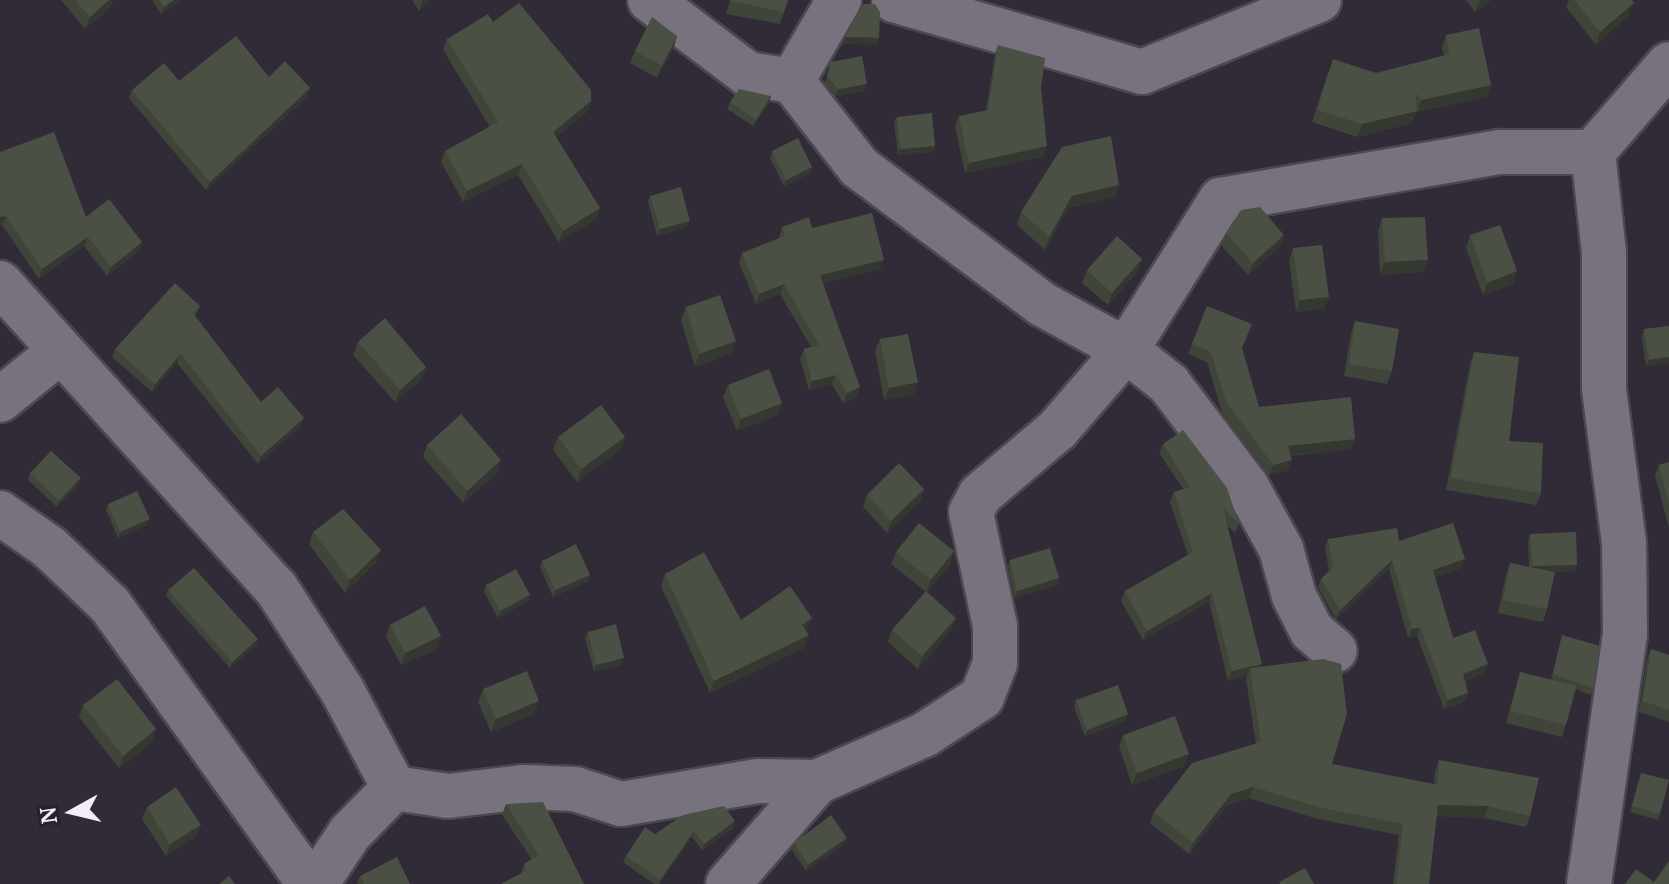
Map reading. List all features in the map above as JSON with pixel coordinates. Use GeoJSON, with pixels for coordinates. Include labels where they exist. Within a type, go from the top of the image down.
{"type":"FeatureCollection","features":[{"type":"Feature","properties":{"kind":"street"},"geometry":{"type":"LineString","coordinates":[[650,0],[748,74],[792,81],[859,167],[1042,304],[1126,350],[1169,384],[1247,487],[1281,549],[1294,596],[1312,631],[1335,651]]}},
{"type":"Feature","properties":{"kind":"street"},"geometry":{"type":"LineString","coordinates":[[792,81],[839,0]]}},
{"type":"Feature","properties":{"kind":"street"},"geometry":{"type":"LineString","coordinates":[[894,0],[1142,72],[1319,0]]}},
{"type":"Feature","properties":{"kind":"street"},"geometry":{"type":"LineString","coordinates":[[1589,884],[1625,634],[1624,543],[1604,388],[1604,253],[1593,152],[1669,64]]}},
{"type":"Feature","properties":{"kind":"street"},"geometry":{"type":"LineString","coordinates":[[394,788],[448,796],[524,787],[575,789],[621,804],[758,781],[817,782],[924,735],[982,697],[995,663],[995,626],[971,512],[980,495],[1057,430],[1126,350],[1221,200],[1500,152],[1593,152]]}},
{"type":"Feature","properties":{"kind":"street"},"geometry":{"type":"LineString","coordinates":[[0,283],[59,352],[276,588],[342,690],[394,788]]}},
{"type":"Feature","properties":{"kind":"street"},"geometry":{"type":"LineString","coordinates":[[0,400],[59,352]]}},
{"type":"Feature","properties":{"kind":"street"},"geometry":{"type":"LineString","coordinates":[[0,513],[49,547],[110,605],[313,884],[350,833],[394,788]]}},
{"type":"Feature","properties":{"kind":"street"},"geometry":{"type":"LineString","coordinates":[[728,884],[817,782]]}},
{"type":"Feature","properties":{"kind":"building"},"geometry":{"type":"Polygon","coordinates":[[[75,0],[109,0],[90,17],[75,0]]]}},
{"type":"Feature","properties":{"kind":"building"},"geometry":{"type":"Polygon","coordinates":[[[159,0],[174,0],[164,7],[159,0]]]}},
{"type":"Feature","properties":{"kind":"building"},"geometry":{"type":"Polygon","coordinates":[[[731,0],[788,0],[784,12],[731,0]]]}},
{"type":"Feature","properties":{"kind":"building"},"geometry":{"type":"Polygon","coordinates":[[[1575,0],[1632,0],[1634,3],[1600,32],[1575,0]]]}},
{"type":"Feature","properties":{"kind":"building"},"geometry":{"type":"Polygon","coordinates":[[[519,3],[591,90],[591,101],[553,132],[600,208],[563,231],[522,164],[467,191],[445,151],[498,122],[447,39],[488,14],[493,22],[519,3]]]}},
{"type":"Feature","properties":{"kind":"building"},"geometry":{"type":"Polygon","coordinates":[[[864,4],[875,4],[880,12],[879,38],[845,37],[864,4]]]}},
{"type":"Feature","properties":{"kind":"building"},"geometry":{"type":"Polygon","coordinates":[[[652,17],[677,36],[662,66],[635,51],[652,17]]]}},
{"type":"Feature","properties":{"kind":"building"},"geometry":{"type":"Polygon","coordinates":[[[1479,28],[1491,85],[1421,100],[1415,92],[1417,111],[1362,124],[1317,110],[1333,59],[1376,73],[1450,54],[1446,35],[1479,28]]]}},
{"type":"Feature","properties":{"kind":"building"},"geometry":{"type":"Polygon","coordinates":[[[236,36],[269,77],[285,61],[310,88],[210,182],[132,90],[164,63],[179,81],[236,36]]]}},
{"type":"Feature","properties":{"kind":"building"},"geometry":{"type":"Polygon","coordinates":[[[998,45],[1045,58],[1041,88],[1047,146],[969,163],[959,116],[988,110],[998,45]]]}},
{"type":"Feature","properties":{"kind":"building"},"geometry":{"type":"Polygon","coordinates":[[[862,56],[867,84],[838,89],[827,76],[831,62],[862,56]]]}},
{"type":"Feature","properties":{"kind":"building"},"geometry":{"type":"Polygon","coordinates":[[[739,89],[771,96],[756,120],[730,102],[739,89]]]}},
{"type":"Feature","properties":{"kind":"building"},"geometry":{"type":"Polygon","coordinates":[[[932,113],[935,146],[900,149],[897,117],[932,113]]]}},
{"type":"Feature","properties":{"kind":"building"},"geometry":{"type":"Polygon","coordinates":[[[54,132],[86,217],[109,199],[142,242],[111,267],[88,237],[42,269],[6,216],[0,217],[0,152],[54,132]]]}},
{"type":"Feature","properties":{"kind":"building"},"geometry":{"type":"Polygon","coordinates":[[[1111,136],[1119,185],[1072,196],[1049,237],[1021,212],[1062,147],[1111,136]]]}},
{"type":"Feature","properties":{"kind":"building"},"geometry":{"type":"Polygon","coordinates":[[[798,138],[812,167],[786,180],[772,151],[798,138]]]}},
{"type":"Feature","properties":{"kind":"building"},"geometry":{"type":"Polygon","coordinates":[[[681,187],[690,221],[660,229],[650,196],[681,187]]]}},
{"type":"Feature","properties":{"kind":"building"},"geometry":{"type":"Polygon","coordinates":[[[1260,207],[1284,235],[1253,263],[1226,233],[1241,210],[1260,207]]]}},
{"type":"Feature","properties":{"kind":"building"},"geometry":{"type":"Polygon","coordinates":[[[872,213],[884,260],[820,275],[860,387],[847,393],[836,375],[812,381],[804,349],[819,345],[784,284],[759,294],[742,253],[785,236],[782,227],[809,217],[812,228],[872,213]]]}},
{"type":"Feature","properties":{"kind":"building"},"geometry":{"type":"Polygon","coordinates":[[[1425,217],[1428,260],[1385,262],[1382,218],[1425,217]]]}},
{"type":"Feature","properties":{"kind":"building"},"geometry":{"type":"Polygon","coordinates":[[[1500,225],[1517,271],[1487,283],[1470,235],[1500,225]]]}},
{"type":"Feature","properties":{"kind":"building"},"geometry":{"type":"Polygon","coordinates":[[[1117,236],[1142,259],[1112,293],[1087,270],[1117,236]]]}},
{"type":"Feature","properties":{"kind":"building"},"geometry":{"type":"Polygon","coordinates":[[[1322,245],[1329,297],[1300,300],[1293,248],[1322,245]]]}},
{"type":"Feature","properties":{"kind":"building"},"geometry":{"type":"Polygon","coordinates":[[[175,283],[200,306],[193,313],[261,402],[278,387],[304,418],[261,456],[181,354],[155,384],[115,349],[175,283]]]}},
{"type":"Feature","properties":{"kind":"building"},"geometry":{"type":"Polygon","coordinates":[[[720,295],[736,341],[699,354],[686,307],[720,295]]]}},
{"type":"Feature","properties":{"kind":"building"},"geometry":{"type":"Polygon","coordinates":[[[1207,306],[1252,324],[1242,348],[1259,407],[1351,397],[1355,439],[1288,446],[1292,460],[1273,465],[1226,402],[1211,352],[1192,344],[1207,306]]]}},
{"type":"Feature","properties":{"kind":"building"},"geometry":{"type":"Polygon","coordinates":[[[385,318],[426,367],[400,390],[358,342],[385,318]]]}},
{"type":"Feature","properties":{"kind":"building"},"geometry":{"type":"Polygon","coordinates":[[[1355,321],[1399,329],[1392,371],[1349,364],[1355,321]]]}},
{"type":"Feature","properties":{"kind":"building"},"geometry":{"type":"Polygon","coordinates":[[[1669,326],[1669,357],[1649,360],[1644,329],[1669,326]]]}},
{"type":"Feature","properties":{"kind":"building"},"geometry":{"type":"Polygon","coordinates":[[[908,334],[918,382],[889,388],[880,339],[908,334]]]}},
{"type":"Feature","properties":{"kind":"building"},"geometry":{"type":"Polygon","coordinates":[[[1474,352],[1519,357],[1509,441],[1543,443],[1541,493],[1451,478],[1474,352]]]}},
{"type":"Feature","properties":{"kind":"building"},"geometry":{"type":"Polygon","coordinates":[[[769,369],[782,403],[741,419],[728,385],[769,369]]]}},
{"type":"Feature","properties":{"kind":"building"},"geometry":{"type":"Polygon","coordinates":[[[601,405],[625,437],[581,469],[558,437],[601,405]]]}},
{"type":"Feature","properties":{"kind":"building"},"geometry":{"type":"Polygon","coordinates":[[[461,414],[501,460],[467,491],[427,445],[461,414]]]}},
{"type":"Feature","properties":{"kind":"building"},"geometry":{"type":"Polygon","coordinates":[[[1183,430],[1227,488],[1239,524],[1223,508],[1262,664],[1232,671],[1212,593],[1147,631],[1125,591],[1193,552],[1174,492],[1190,487],[1163,444],[1183,430]]]}},
{"type":"Feature","properties":{"kind":"building"},"geometry":{"type":"Polygon","coordinates":[[[51,451],[81,478],[59,501],[30,473],[51,451]]]}},
{"type":"Feature","properties":{"kind":"building"},"geometry":{"type":"Polygon","coordinates":[[[1669,462],[1669,504],[1659,465],[1669,462]]]}},
{"type":"Feature","properties":{"kind":"building"},"geometry":{"type":"Polygon","coordinates":[[[899,463],[924,489],[891,521],[867,495],[899,463]]]}},
{"type":"Feature","properties":{"kind":"building"},"geometry":{"type":"Polygon","coordinates":[[[137,491],[150,519],[120,532],[108,504],[137,491]]]}},
{"type":"Feature","properties":{"kind":"building"},"geometry":{"type":"Polygon","coordinates":[[[343,509],[381,550],[350,580],[313,532],[343,509]]]}},
{"type":"Feature","properties":{"kind":"building"},"geometry":{"type":"Polygon","coordinates":[[[919,523],[954,551],[931,580],[896,552],[919,523]]]}},
{"type":"Feature","properties":{"kind":"building"},"geometry":{"type":"Polygon","coordinates":[[[1453,523],[1465,559],[1433,570],[1453,638],[1475,630],[1488,664],[1463,674],[1468,693],[1448,700],[1420,627],[1412,629],[1392,560],[1340,610],[1321,579],[1333,567],[1328,539],[1397,528],[1399,541],[1453,523]]]}},
{"type":"Feature","properties":{"kind":"building"},"geometry":{"type":"Polygon","coordinates":[[[1576,532],[1577,565],[1532,566],[1530,534],[1576,532]]]}},
{"type":"Feature","properties":{"kind":"building"},"geometry":{"type":"Polygon","coordinates":[[[576,544],[590,575],[555,590],[542,561],[576,544]]]}},
{"type":"Feature","properties":{"kind":"building"},"geometry":{"type":"Polygon","coordinates":[[[1050,548],[1059,578],[1017,591],[1010,560],[1050,548]]]}},
{"type":"Feature","properties":{"kind":"building"},"geometry":{"type":"Polygon","coordinates":[[[704,552],[741,620],[790,586],[812,618],[802,625],[809,635],[714,681],[665,574],[704,552]]]}},
{"type":"Feature","properties":{"kind":"building"},"geometry":{"type":"Polygon","coordinates":[[[1510,563],[1555,572],[1547,609],[1503,600],[1510,563]]]}},
{"type":"Feature","properties":{"kind":"building"},"geometry":{"type":"Polygon","coordinates":[[[194,568],[258,639],[232,662],[168,590],[194,568]]]}},
{"type":"Feature","properties":{"kind":"building"},"geometry":{"type":"Polygon","coordinates":[[[516,569],[530,595],[500,611],[486,585],[516,569]]]}},
{"type":"Feature","properties":{"kind":"building"},"geometry":{"type":"Polygon","coordinates":[[[926,591],[956,618],[922,656],[892,630],[926,591]]]}},
{"type":"Feature","properties":{"kind":"building"},"geometry":{"type":"Polygon","coordinates":[[[425,606],[441,636],[405,653],[390,625],[425,606]]]}},
{"type":"Feature","properties":{"kind":"building"},"geometry":{"type":"Polygon","coordinates":[[[616,624],[624,658],[596,665],[588,632],[616,624]]]}},
{"type":"Feature","properties":{"kind":"building"},"geometry":{"type":"Polygon","coordinates":[[[1562,635],[1600,646],[1593,688],[1553,674],[1562,635]]]}},
{"type":"Feature","properties":{"kind":"building"},"geometry":{"type":"Polygon","coordinates":[[[1651,649],[1669,655],[1669,710],[1643,701],[1651,649]]]}},
{"type":"Feature","properties":{"kind":"building"},"geometry":{"type":"Polygon","coordinates":[[[1323,659],[1341,664],[1347,714],[1332,764],[1438,785],[1439,760],[1539,778],[1530,816],[1488,806],[1438,805],[1429,884],[1396,884],[1403,824],[1322,808],[1253,787],[1231,794],[1193,843],[1154,812],[1192,763],[1261,742],[1250,668],[1323,659]]]}},
{"type":"Feature","properties":{"kind":"building"},"geometry":{"type":"Polygon","coordinates":[[[527,671],[539,701],[496,719],[483,689],[527,671]]]}},
{"type":"Feature","properties":{"kind":"building"},"geometry":{"type":"Polygon","coordinates":[[[1520,672],[1576,686],[1566,725],[1510,711],[1520,672]]]}},
{"type":"Feature","properties":{"kind":"building"},"geometry":{"type":"Polygon","coordinates":[[[117,679],[156,729],[123,756],[83,705],[117,679]]]}},
{"type":"Feature","properties":{"kind":"building"},"geometry":{"type":"Polygon","coordinates":[[[1118,685],[1128,714],[1087,730],[1076,700],[1118,685]]]}},
{"type":"Feature","properties":{"kind":"building"},"geometry":{"type":"Polygon","coordinates":[[[1175,716],[1189,754],[1137,773],[1123,735],[1175,716]]]}},
{"type":"Feature","properties":{"kind":"building"},"geometry":{"type":"Polygon","coordinates":[[[1641,773],[1669,780],[1660,814],[1632,806],[1641,773]]]}},
{"type":"Feature","properties":{"kind":"building"},"geometry":{"type":"Polygon","coordinates":[[[176,787],[201,825],[170,844],[147,807],[176,787]]]}},
{"type":"Feature","properties":{"kind":"building"},"geometry":{"type":"Polygon","coordinates":[[[543,802],[584,884],[501,884],[527,870],[524,864],[539,855],[506,804],[543,802]]]}},
{"type":"Feature","properties":{"kind":"building"},"geometry":{"type":"Polygon","coordinates":[[[724,806],[735,821],[704,844],[694,831],[660,880],[626,856],[645,827],[655,834],[683,815],[724,806]]]}},
{"type":"Feature","properties":{"kind":"building"},"geometry":{"type":"Polygon","coordinates":[[[831,815],[847,838],[808,865],[794,843],[831,815]]]}},
{"type":"Feature","properties":{"kind":"building"},"geometry":{"type":"Polygon","coordinates":[[[397,857],[410,884],[364,884],[360,876],[397,857]]]}},
{"type":"Feature","properties":{"kind":"building"},"geometry":{"type":"Polygon","coordinates":[[[1669,861],[1669,884],[1625,884],[1636,869],[1654,882],[1669,861]]]}},
{"type":"Feature","properties":{"kind":"building"},"geometry":{"type":"Polygon","coordinates":[[[1305,868],[1314,884],[1280,884],[1279,882],[1305,868]]]}},
{"type":"Feature","properties":{"kind":"building"},"geometry":{"type":"Polygon","coordinates":[[[229,876],[235,884],[219,884],[229,876]]]}}]}
